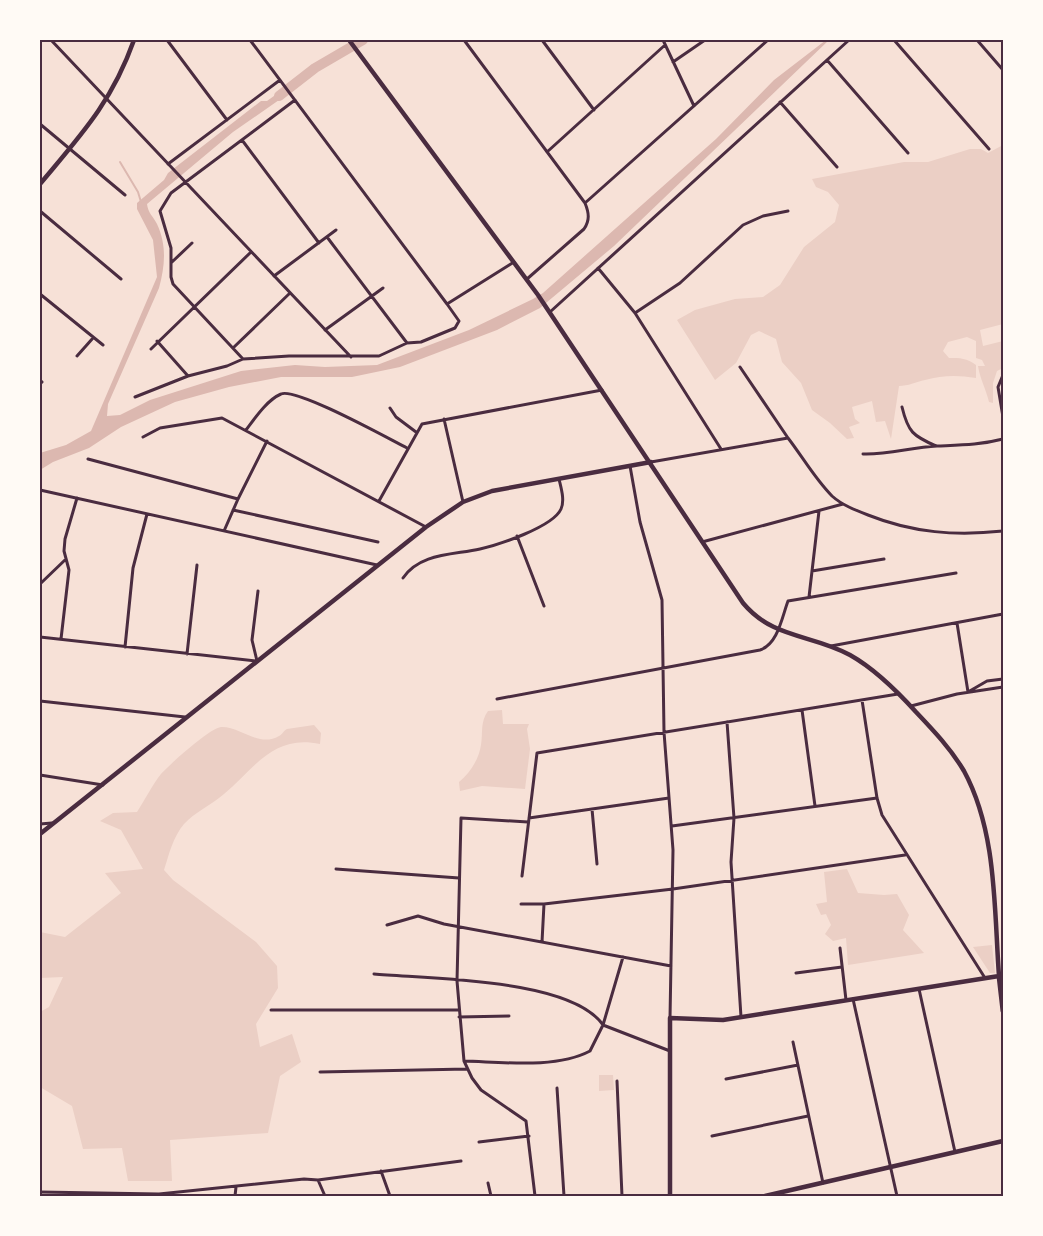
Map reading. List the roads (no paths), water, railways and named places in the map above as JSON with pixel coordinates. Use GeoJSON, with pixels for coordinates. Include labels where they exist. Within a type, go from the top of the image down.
{"type":"FeatureCollection","features":[{"type":"Feature","properties":{"kind":"main road"},"geometry":{"type":"LineString","coordinates":[[40,184],[70,149],[107,100],[121,73],[134,40]]}},
{"type":"Feature","properties":{"kind":"main road"},"geometry":{"type":"LineString","coordinates":[[349,40],[545,304],[750,612],[763,623],[778,630],[831,646],[862,663],[911,706],[951,752],[968,780],[981,812],[989,847],[1003,1011]]}},
{"type":"Feature","properties":{"kind":"main road"},"geometry":{"type":"LineString","coordinates":[[40,834],[103,786],[185,718],[426,526],[463,502],[500,489],[651,462]]}},
{"type":"Feature","properties":{"kind":"main road"},"geometry":{"type":"LineString","coordinates":[[670,1196],[670,1018],[710,1021],[741,1017],[1001,975]]}},
{"type":"Feature","properties":{"kind":"main road"},"geometry":{"type":"LineString","coordinates":[[764,1196],[1003,1141]]}},
{"type":"Feature","properties":{"kind":"street"},"geometry":{"type":"LineString","coordinates":[[50,40],[351,357]]}},
{"type":"Feature","properties":{"kind":"street"},"geometry":{"type":"LineString","coordinates":[[167,40],[227,120]]}},
{"type":"Feature","properties":{"kind":"street"},"geometry":{"type":"LineString","coordinates":[[135,396],[188,376],[227,366],[243,359],[289,356],[379,356],[407,343],[421,342],[458,326],[457,318],[447,304],[250,40]]}},
{"type":"Feature","properties":{"kind":"street"},"geometry":{"type":"LineString","coordinates":[[542,40],[594,110]]}},
{"type":"Feature","properties":{"kind":"street"},"geometry":{"type":"LineString","coordinates":[[663,40],[694,106]]}},
{"type":"Feature","properties":{"kind":"street"},"geometry":{"type":"LineString","coordinates":[[673,62],[704,40]]}},
{"type":"Feature","properties":{"kind":"street"},"geometry":{"type":"LineString","coordinates":[[585,203],[768,40]]}},
{"type":"Feature","properties":{"kind":"street"},"geometry":{"type":"LineString","coordinates":[[550,312],[849,40]]}},
{"type":"Feature","properties":{"kind":"street"},"geometry":{"type":"LineString","coordinates":[[894,40],[989,150]]}},
{"type":"Feature","properties":{"kind":"street"},"geometry":{"type":"LineString","coordinates":[[977,40],[1003,70]]}},
{"type":"Feature","properties":{"kind":"street"},"geometry":{"type":"LineString","coordinates":[[466,41],[585,203],[589,216],[584,229],[527,279]]}},
{"type":"Feature","properties":{"kind":"street"},"geometry":{"type":"LineString","coordinates":[[547,152],[665,45]]}},
{"type":"Feature","properties":{"kind":"street"},"geometry":{"type":"LineString","coordinates":[[827,60],[908,153]]}},
{"type":"Feature","properties":{"kind":"street"},"geometry":{"type":"LineString","coordinates":[[170,165],[280,80]]}},
{"type":"Feature","properties":{"kind":"street"},"geometry":{"type":"LineString","coordinates":[[243,359],[174,284],[170,241],[160,211],[165,199],[184,181],[295,100]]}},
{"type":"Feature","properties":{"kind":"street"},"geometry":{"type":"LineString","coordinates":[[780,102],[837,168]]}},
{"type":"Feature","properties":{"kind":"street"},"geometry":{"type":"LineString","coordinates":[[40,124],[125,195]]}},
{"type":"Feature","properties":{"kind":"street"},"geometry":{"type":"LineString","coordinates":[[242,140],[319,243]]}},
{"type":"Feature","properties":{"kind":"street"},"geometry":{"type":"LineString","coordinates":[[40,210],[121,279]]}},
{"type":"Feature","properties":{"kind":"street"},"geometry":{"type":"LineString","coordinates":[[635,313],[680,283],[743,225],[763,216],[788,211]]}},
{"type":"Feature","properties":{"kind":"street"},"geometry":{"type":"LineString","coordinates":[[274,276],[336,230]]}},
{"type":"Feature","properties":{"kind":"street"},"geometry":{"type":"LineString","coordinates":[[327,237],[407,343]]}},
{"type":"Feature","properties":{"kind":"street"},"geometry":{"type":"LineString","coordinates":[[172,262],[192,242]]}},
{"type":"Feature","properties":{"kind":"street"},"geometry":{"type":"LineString","coordinates":[[151,349],[251,252]]}},
{"type":"Feature","properties":{"kind":"street"},"geometry":{"type":"LineString","coordinates":[[447,304],[514,262]]}},
{"type":"Feature","properties":{"kind":"street"},"geometry":{"type":"LineString","coordinates":[[598,268],[635,313],[721,450]]}},
{"type":"Feature","properties":{"kind":"street"},"geometry":{"type":"LineString","coordinates":[[325,330],[383,288]]}},
{"type":"Feature","properties":{"kind":"street"},"geometry":{"type":"LineString","coordinates":[[233,348],[290,293]]}},
{"type":"Feature","properties":{"kind":"street"},"geometry":{"type":"LineString","coordinates":[[40,294],[103,345]]}},
{"type":"Feature","properties":{"kind":"street"},"geometry":{"type":"LineString","coordinates":[[77,356],[93,338]]}},
{"type":"Feature","properties":{"kind":"street"},"geometry":{"type":"LineString","coordinates":[[157,342],[188,376]]}},
{"type":"Feature","properties":{"kind":"street"},"geometry":{"type":"LineString","coordinates":[[740,367],[788,438],[830,494],[843,504],[886,522],[923,532],[958,535],[1003,530]]}},
{"type":"Feature","properties":{"kind":"street"},"geometry":{"type":"LineString","coordinates":[[1003,374],[998,387],[1003,417]]}},
{"type":"Feature","properties":{"kind":"street"},"geometry":{"type":"LineString","coordinates":[[379,501],[422,424],[603,390]]}},
{"type":"Feature","properties":{"kind":"street"},"geometry":{"type":"LineString","coordinates":[[246,430],[278,396],[288,393],[338,412],[407,448]]}},
{"type":"Feature","properties":{"kind":"street"},"geometry":{"type":"LineString","coordinates":[[390,408],[396,417],[416,432]]}},
{"type":"Feature","properties":{"kind":"street"},"geometry":{"type":"LineString","coordinates":[[902,408],[906,426],[910,431],[936,446]]}},
{"type":"Feature","properties":{"kind":"street"},"geometry":{"type":"LineString","coordinates":[[143,437],[155,429],[222,418],[426,526]]}},
{"type":"Feature","properties":{"kind":"street"},"geometry":{"type":"LineString","coordinates":[[444,419],[463,502]]}},
{"type":"Feature","properties":{"kind":"street"},"geometry":{"type":"LineString","coordinates":[[651,462],[788,438]]}},
{"type":"Feature","properties":{"kind":"street"},"geometry":{"type":"LineString","coordinates":[[863,454],[886,454],[936,446],[974,446],[1003,439]]}},
{"type":"Feature","properties":{"kind":"street"},"geometry":{"type":"LineString","coordinates":[[224,531],[268,441]]}},
{"type":"Feature","properties":{"kind":"street"},"geometry":{"type":"LineString","coordinates":[[88,459],[238,499]]}},
{"type":"Feature","properties":{"kind":"street"},"geometry":{"type":"LineString","coordinates":[[630,466],[640,522],[662,600],[664,732],[672,826],[673,889],[670,1018]]}},
{"type":"Feature","properties":{"kind":"street"},"geometry":{"type":"LineString","coordinates":[[403,578],[409,570],[430,559],[454,552],[482,549],[540,527],[559,512],[562,497],[559,479]]}},
{"type":"Feature","properties":{"kind":"street"},"geometry":{"type":"LineString","coordinates":[[40,490],[378,565]]}},
{"type":"Feature","properties":{"kind":"street"},"geometry":{"type":"LineString","coordinates":[[61,639],[69,570],[65,539],[77,498]]}},
{"type":"Feature","properties":{"kind":"street"},"geometry":{"type":"LineString","coordinates":[[702,542],[843,504]]}},
{"type":"Feature","properties":{"kind":"street"},"geometry":{"type":"LineString","coordinates":[[233,510],[378,542]]}},
{"type":"Feature","properties":{"kind":"street"},"geometry":{"type":"LineString","coordinates":[[809,597],[820,510]]}},
{"type":"Feature","properties":{"kind":"street"},"geometry":{"type":"LineString","coordinates":[[125,647],[133,568],[147,514]]}},
{"type":"Feature","properties":{"kind":"street"},"geometry":{"type":"LineString","coordinates":[[517,536],[544,606]]}},
{"type":"Feature","properties":{"kind":"street"},"geometry":{"type":"LineString","coordinates":[[40,584],[66,558]]}},
{"type":"Feature","properties":{"kind":"street"},"geometry":{"type":"LineString","coordinates":[[812,571],[884,560]]}},
{"type":"Feature","properties":{"kind":"street"},"geometry":{"type":"LineString","coordinates":[[188,654],[197,565]]}},
{"type":"Feature","properties":{"kind":"street"},"geometry":{"type":"LineString","coordinates":[[498,699],[760,650],[768,646],[778,630],[788,601],[956,573]]}},
{"type":"Feature","properties":{"kind":"street"},"geometry":{"type":"LineString","coordinates":[[40,637],[257,662],[252,640],[258,591]]}},
{"type":"Feature","properties":{"kind":"street"},"geometry":{"type":"LineString","coordinates":[[831,646],[1003,614]]}},
{"type":"Feature","properties":{"kind":"street"},"geometry":{"type":"LineString","coordinates":[[957,623],[968,692]]}},
{"type":"Feature","properties":{"kind":"street"},"geometry":{"type":"LineString","coordinates":[[968,692],[987,681],[1003,679]]}},
{"type":"Feature","properties":{"kind":"street"},"geometry":{"type":"LineString","coordinates":[[911,706],[968,692],[1003,688]]}},
{"type":"Feature","properties":{"kind":"street"},"geometry":{"type":"LineString","coordinates":[[522,876],[537,753],[898,694]]}},
{"type":"Feature","properties":{"kind":"street"},"geometry":{"type":"LineString","coordinates":[[862,700],[877,798],[884,821],[985,978]]}},
{"type":"Feature","properties":{"kind":"street"},"geometry":{"type":"LineString","coordinates":[[40,701],[185,718]]}},
{"type":"Feature","properties":{"kind":"street"},"geometry":{"type":"LineString","coordinates":[[802,710],[815,806]]}},
{"type":"Feature","properties":{"kind":"street"},"geometry":{"type":"LineString","coordinates":[[727,722],[734,818],[731,849],[732,880],[741,1017]]}},
{"type":"Feature","properties":{"kind":"street"},"geometry":{"type":"LineString","coordinates":[[40,774],[103,786]]}},
{"type":"Feature","properties":{"kind":"street"},"geometry":{"type":"LineString","coordinates":[[535,1196],[528,1126],[523,1117],[487,1095],[476,1084],[464,1061],[459,1017],[458,981],[461,818],[528,820],[669,798]]}},
{"type":"Feature","properties":{"kind":"street"},"geometry":{"type":"LineString","coordinates":[[672,826],[877,798]]}},
{"type":"Feature","properties":{"kind":"street"},"geometry":{"type":"LineString","coordinates":[[592,809],[598,864]]}},
{"type":"Feature","properties":{"kind":"street"},"geometry":{"type":"LineString","coordinates":[[40,824],[55,823]]}},
{"type":"Feature","properties":{"kind":"street"},"geometry":{"type":"LineString","coordinates":[[521,904],[544,904],[673,889],[905,855]]}},
{"type":"Feature","properties":{"kind":"street"},"geometry":{"type":"LineString","coordinates":[[336,869],[460,878]]}},
{"type":"Feature","properties":{"kind":"street"},"geometry":{"type":"LineString","coordinates":[[542,942],[544,904]]}},
{"type":"Feature","properties":{"kind":"street"},"geometry":{"type":"LineString","coordinates":[[387,925],[418,916],[458,926],[671,966]]}},
{"type":"Feature","properties":{"kind":"street"},"geometry":{"type":"LineString","coordinates":[[840,948],[846,1000]]}},
{"type":"Feature","properties":{"kind":"street"},"geometry":{"type":"LineString","coordinates":[[464,1061],[532,1062],[580,1055],[590,1051],[602,1026],[623,957]]}},
{"type":"Feature","properties":{"kind":"street"},"geometry":{"type":"LineString","coordinates":[[796,973],[842,968]]}},
{"type":"Feature","properties":{"kind":"street"},"geometry":{"type":"LineString","coordinates":[[374,974],[514,985],[544,992],[582,1007],[598,1018],[602,1026],[670,1052]]}},
{"type":"Feature","properties":{"kind":"street"},"geometry":{"type":"LineString","coordinates":[[919,989],[955,1152]]}},
{"type":"Feature","properties":{"kind":"street"},"geometry":{"type":"LineString","coordinates":[[853,999],[896,1196]]}},
{"type":"Feature","properties":{"kind":"street"},"geometry":{"type":"LineString","coordinates":[[271,1010],[459,1010]]}},
{"type":"Feature","properties":{"kind":"street"},"geometry":{"type":"LineString","coordinates":[[459,1017],[509,1016]]}},
{"type":"Feature","properties":{"kind":"street"},"geometry":{"type":"LineString","coordinates":[[793,1042],[823,1182]]}},
{"type":"Feature","properties":{"kind":"street"},"geometry":{"type":"LineString","coordinates":[[726,1079],[798,1065]]}},
{"type":"Feature","properties":{"kind":"street"},"geometry":{"type":"LineString","coordinates":[[320,1072],[467,1069]]}},
{"type":"Feature","properties":{"kind":"street"},"geometry":{"type":"LineString","coordinates":[[617,1081],[622,1196]]}},
{"type":"Feature","properties":{"kind":"street"},"geometry":{"type":"LineString","coordinates":[[557,1088],[564,1196]]}},
{"type":"Feature","properties":{"kind":"street"},"geometry":{"type":"LineString","coordinates":[[712,1136],[808,1116]]}},
{"type":"Feature","properties":{"kind":"street"},"geometry":{"type":"LineString","coordinates":[[479,1142],[529,1136]]}},
{"type":"Feature","properties":{"kind":"street"},"geometry":{"type":"LineString","coordinates":[[40,1192],[159,1194],[304,1178],[318,1180],[461,1161]]}},
{"type":"Feature","properties":{"kind":"street"},"geometry":{"type":"LineString","coordinates":[[380,1172],[390,1196]]}},
{"type":"Feature","properties":{"kind":"street"},"geometry":{"type":"LineString","coordinates":[[318,1180],[325,1196]]}},
{"type":"Feature","properties":{"kind":"street"},"geometry":{"type":"LineString","coordinates":[[488,1183],[491,1196]]}},
{"type":"Feature","properties":{"kind":"street"},"geometry":{"type":"LineString","coordinates":[[235,1196],[236,1186]]}},
{"type":"Feature","properties":{"kind":"waterway"},"geometry":{"type":"LineString","coordinates":[[279,96],[315,68],[363,40]]}},
{"type":"Feature","properties":{"kind":"waterway"},"geometry":{"type":"LineString","coordinates":[[120,162],[138,192],[141,202]]}}]}
